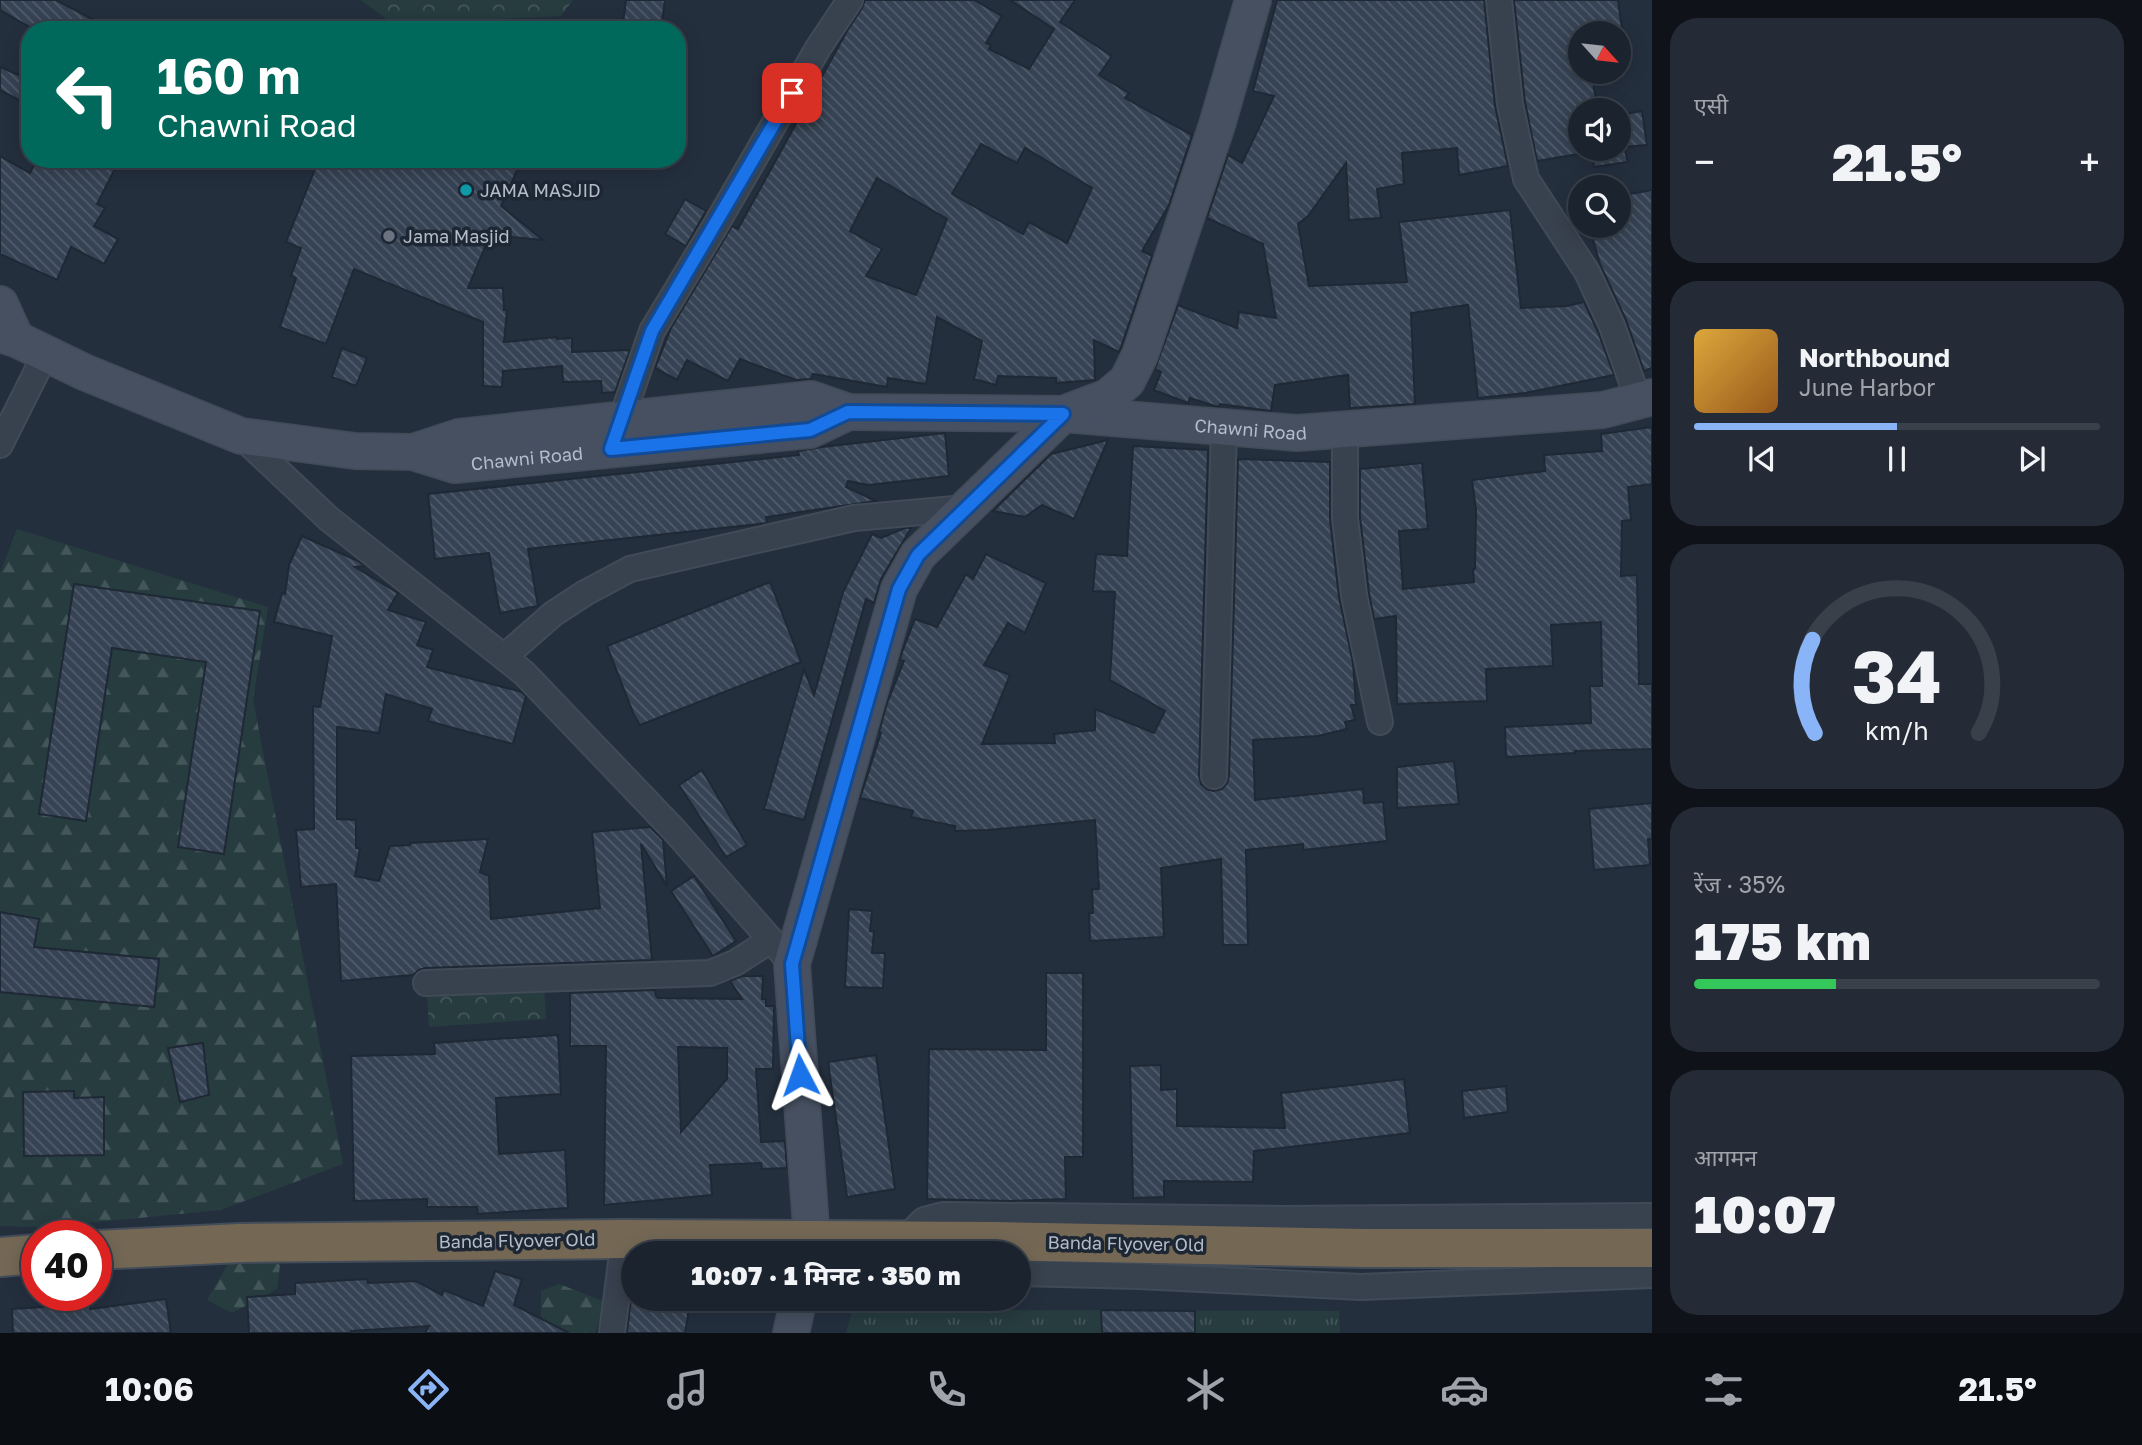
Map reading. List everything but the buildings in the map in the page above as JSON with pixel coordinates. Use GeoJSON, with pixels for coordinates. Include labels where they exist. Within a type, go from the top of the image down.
{"type":"FeatureCollection","features":[{"type":"Feature","properties":{"kind":"highway","name":"Banda Flyover Old"},"geometry":{"type":"LineString","coordinates":[[112,1249],[240,1243],[624,1239],[670,1241]]}},
{"type":"Feature","properties":{"kind":"highway","name":"Banda Flyover Old"},"geometry":{"type":"LineString","coordinates":[[1031,1242],[1365,1248],[1652,1248]]}},
{"type":"Feature","properties":{"kind":"highway"},"geometry":{"type":"LineString","coordinates":[[0,1257],[21,1255]]}},
{"type":"Feature","properties":{"kind":"street"},"geometry":{"type":"LineString","coordinates":[[617,434],[652,331],[818,48],[850,0]]}},
{"type":"Feature","properties":{"kind":"street"},"geometry":{"type":"LineString","coordinates":[[809,1241],[782,952],[899,589],[918,555],[1063,414],[1108,397],[1127,381],[1140,355],[1217,125],[1253,0]]}},
{"type":"Feature","properties":{"kind":"street"},"geometry":{"type":"LineString","coordinates":[[1499,0],[1510,104],[1526,179],[1587,272],[1646,399]]}},
{"type":"Feature","properties":{"kind":"street"},"geometry":{"type":"LineString","coordinates":[[0,304],[20,342],[0,445]]}},
{"type":"Feature","properties":{"kind":"street","name":"Chawni Road"},"geometry":{"type":"LineString","coordinates":[[20,342],[83,372],[241,436],[355,452],[414,452],[459,437],[617,434],[811,399],[848,412],[1063,414],[1297,433],[1603,410],[1646,399]]}},
{"type":"Feature","properties":{"kind":"street"},"geometry":{"type":"LineString","coordinates":[[1214,776],[1224,427]]}},
{"type":"Feature","properties":{"kind":"street"},"geometry":{"type":"LineString","coordinates":[[1345,429],[1345,518],[1354,595],[1380,722]]}},
{"type":"Feature","properties":{"kind":"street"},"geometry":{"type":"LineString","coordinates":[[241,436],[328,519],[524,673],[675,831],[782,952]]}},
{"type":"Feature","properties":{"kind":"street"},"geometry":{"type":"LineString","coordinates":[[504,657],[553,614],[584,593],[630,569],[854,518],[966,508]]}},
{"type":"Feature","properties":{"kind":"street"},"geometry":{"type":"LineString","coordinates":[[426,983],[710,973],[735,963],[782,952]]}},
{"type":"Feature","properties":{"kind":"street"},"geometry":{"type":"LineString","coordinates":[[913,1241],[924,1220],[943,1215],[1283,1219],[1652,1216]]}},
{"type":"Feature","properties":{"kind":"street"},"geometry":{"type":"LineString","coordinates":[[612,1333],[624,1239]]}},
{"type":"Feature","properties":{"kind":"street"},"geometry":{"type":"LineString","coordinates":[[1031,1273],[1361,1287],[1652,1275]]}},
{"type":"Feature","properties":{"kind":"street"},"geometry":{"type":"LineString","coordinates":[[791,1333],[796,1311]]}},
{"type":"Feature","properties":{"kind":"green space"},"geometry":{"type":"Polygon","coordinates":[[[361,0],[573,0],[561,16],[389,21],[361,0]]]}},
{"type":"Feature","properties":{"kind":"green space"},"geometry":{"type":"Polygon","coordinates":[[[17,529],[268,607],[253,700],[343,1164],[221,1210],[112,1221],[21,1220],[21,1226],[0,1226],[0,573],[17,529]]]}},
{"type":"Feature","properties":{"kind":"green space"},"geometry":{"type":"Polygon","coordinates":[[[544,986],[546,1019],[429,1027],[427,995],[544,986]]]}},
{"type":"Feature","properties":{"kind":"green space"},"geometry":{"type":"Polygon","coordinates":[[[240,1243],[280,1265],[277,1289],[232,1313],[207,1300],[240,1243]]]}},
{"type":"Feature","properties":{"kind":"green space"},"geometry":{"type":"Polygon","coordinates":[[[559,1284],[608,1303],[595,1333],[556,1333],[541,1317],[541,1291],[559,1284]]]}},
{"type":"Feature","properties":{"kind":"green space"},"geometry":{"type":"Polygon","coordinates":[[[1031,1310],[1339,1311],[1340,1333],[846,1333],[852,1311],[1031,1310]]]}},
{"type":"Feature","properties":{"kind":"place","name":"JAMA MASJID"},"geometry":{"type":"Point","coordinates":[466,190]}},
{"type":"Feature","properties":{"kind":"place","name":"Jama Masjid"},"geometry":{"type":"Point","coordinates":[389,236]}},
{"type":"Feature","properties":{"kind":"route"},"geometry":{"type":"LineString","coordinates":[[792,93],[652,331],[611,449],[810,430],[848,412],[1063,414],[918,555],[899,589],[792,964],[800,1075]]}}]}
